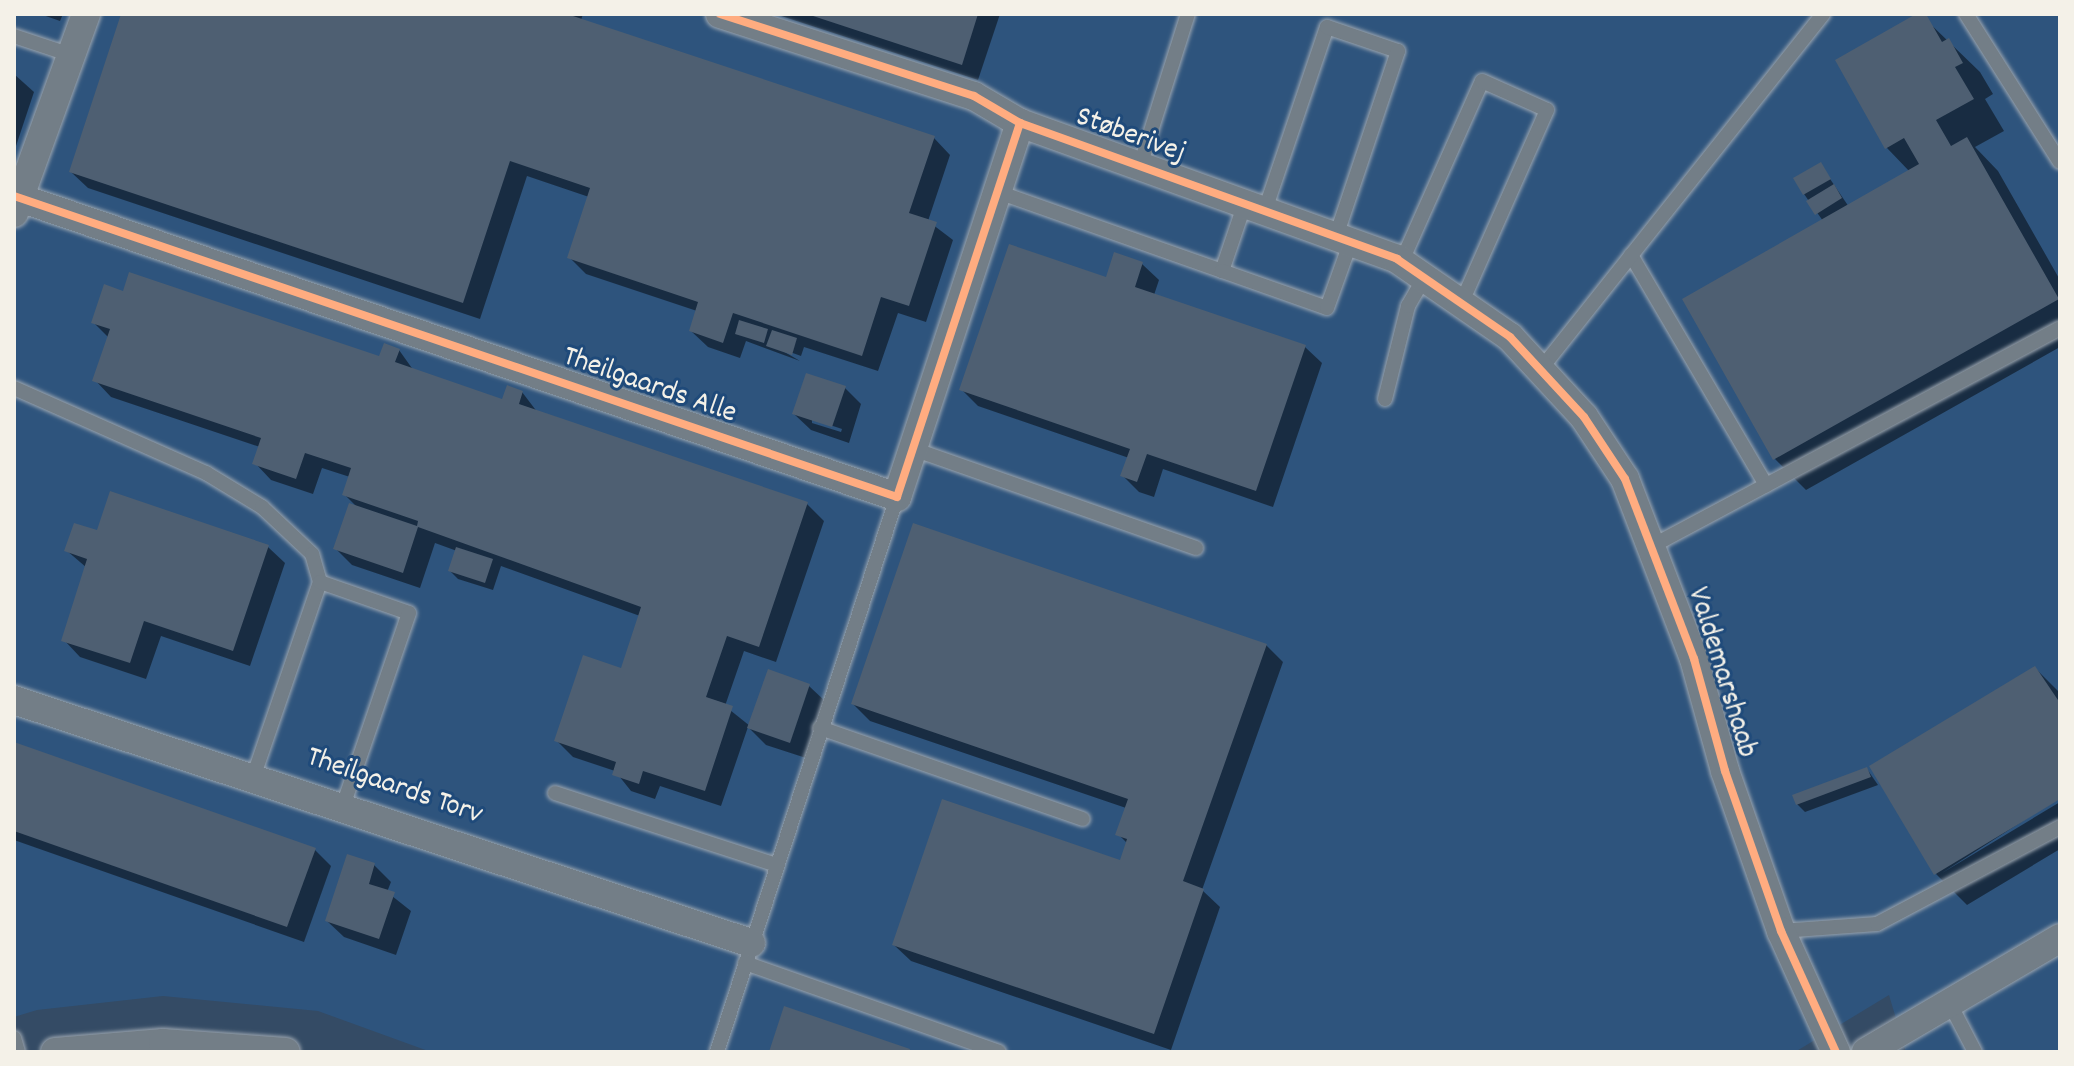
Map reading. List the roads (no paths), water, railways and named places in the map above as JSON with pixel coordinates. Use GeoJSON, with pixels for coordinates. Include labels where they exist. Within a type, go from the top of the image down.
{"type":"FeatureCollection","features":[{"type":"Feature","properties":{"kind":"street"},"geometry":{"type":"LineString","coordinates":[[16,202],[86,14]]}},
{"type":"Feature","properties":{"kind":"street","name":"Støberivej"},"geometry":{"type":"LineString","coordinates":[[720,14],[974,96],[1020,123],[1344,238],[1413,269],[1463,300],[1510,337]]}},
{"type":"Feature","properties":{"kind":"street"},"geometry":{"type":"LineString","coordinates":[[897,497],[1020,123]]}},
{"type":"Feature","properties":{"kind":"street","name":"Theilgaards Alle"},"geometry":{"type":"LineString","coordinates":[[16,202],[897,497]]}},
{"type":"Feature","properties":{"kind":"street","name":"Valdemarshaab"},"geometry":{"type":"LineString","coordinates":[[1510,337],[1584,417],[1625,479],[1654,545],[1781,931],[1836,1052]]}},
{"type":"Feature","properties":{"kind":"street","name":"Theilgaards Torv"},"geometry":{"type":"LineString","coordinates":[[14,700],[254,775],[748,953]]}},
{"type":"Feature","properties":{"kind":"street"},"geometry":{"type":"LineString","coordinates":[[1866,1052],[2060,938]]}},
{"type":"Feature","properties":{"kind":"street"},"geometry":{"type":"LineString","coordinates":[[55,1052],[163,1043],[286,1052]]}},
{"type":"Feature","properties":{"kind":"lane"},"geometry":{"type":"LineString","coordinates":[[1140,166],[1188,14]]}},
{"type":"Feature","properties":{"kind":"lane"},"geometry":{"type":"LineString","coordinates":[[1540,370],[1823,14]]}},
{"type":"Feature","properties":{"kind":"lane"},"geometry":{"type":"LineString","coordinates":[[1966,14],[2060,162]]}},
{"type":"Feature","properties":{"kind":"lane"},"geometry":{"type":"LineString","coordinates":[[998,192],[1222,271],[1327,308],[1398,51],[1327,27],[1255,207],[1222,271]]}},
{"type":"Feature","properties":{"kind":"lane"},"geometry":{"type":"LineString","coordinates":[[14,36],[71,55]]}},
{"type":"Feature","properties":{"kind":"lane"},"geometry":{"type":"LineString","coordinates":[[1385,399],[1408,306],[1413,269],[1482,81],[1547,110],[1463,300]]}},
{"type":"Feature","properties":{"kind":"lane"},"geometry":{"type":"LineString","coordinates":[[1631,255],[1766,485]]}},
{"type":"Feature","properties":{"kind":"lane"},"geometry":{"type":"LineString","coordinates":[[1654,545],[2060,328]]}},
{"type":"Feature","properties":{"kind":"lane"},"geometry":{"type":"LineString","coordinates":[[14,388],[206,473],[262,507],[312,554],[320,582],[254,775]]}},
{"type":"Feature","properties":{"kind":"lane"},"geometry":{"type":"LineString","coordinates":[[913,449],[1196,548]]}},
{"type":"Feature","properties":{"kind":"lane"},"geometry":{"type":"LineString","coordinates":[[717,1052],[897,497]]}},
{"type":"Feature","properties":{"kind":"lane"},"geometry":{"type":"LineString","coordinates":[[320,582],[409,613],[343,806]]}},
{"type":"Feature","properties":{"kind":"lane"},"geometry":{"type":"LineString","coordinates":[[820,728],[1083,819]]}},
{"type":"Feature","properties":{"kind":"lane"},"geometry":{"type":"LineString","coordinates":[[555,793],[776,865]]}},
{"type":"Feature","properties":{"kind":"lane"},"geometry":{"type":"LineString","coordinates":[[1781,931],[1877,924],[2060,827]]}},
{"type":"Feature","properties":{"kind":"lane"},"geometry":{"type":"LineString","coordinates":[[748,953],[999,1052]]}},
{"type":"Feature","properties":{"kind":"lane"},"geometry":{"type":"LineString","coordinates":[[1950,1004],[1975,1052]]}},
{"type":"Feature","properties":{"kind":"lane"},"geometry":{"type":"LineString","coordinates":[[14,1038],[18,1052]]}}]}
